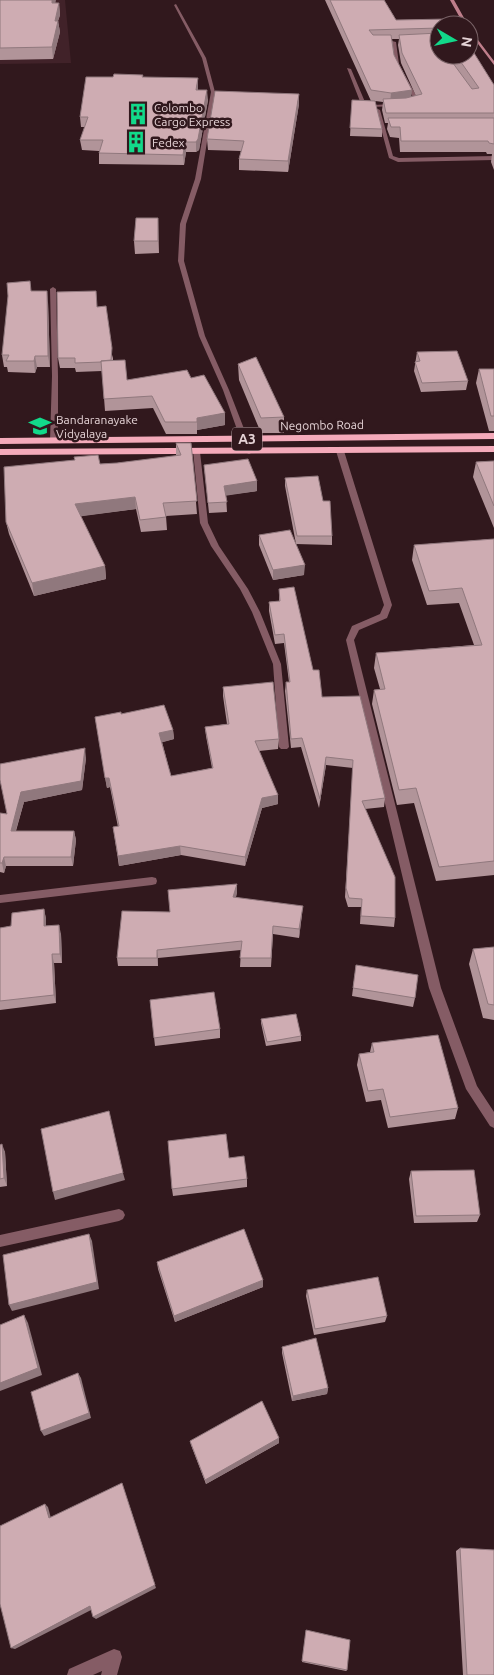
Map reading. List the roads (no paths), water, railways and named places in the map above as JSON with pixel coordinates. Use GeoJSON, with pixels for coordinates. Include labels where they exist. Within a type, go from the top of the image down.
{"type":"FeatureCollection","features":[{"type":"Feature","properties":{"kind":"highway","name":"Negombo Road"},"geometry":{"type":"LineString","coordinates":[[0,441],[494,436]]}},
{"type":"Feature","properties":{"kind":"highway","name":"Negombo Road"},"geometry":{"type":"LineString","coordinates":[[0,452],[249,452],[494,449]]}},
{"type":"Feature","properties":{"kind":"main road"},"geometry":{"type":"LineString","coordinates":[[452,0],[460,15]]}},
{"type":"Feature","properties":{"kind":"main road"},"geometry":{"type":"LineString","coordinates":[[479,43],[494,64]]}},
{"type":"Feature","properties":{"kind":"street"},"geometry":{"type":"LineString","coordinates":[[176,6],[204,58],[213,92],[198,179],[183,224],[181,260],[202,336],[226,390],[249,452]]}},
{"type":"Feature","properties":{"kind":"street"},"geometry":{"type":"LineString","coordinates":[[387,42],[404,41]]}},
{"type":"Feature","properties":{"kind":"street"},"geometry":{"type":"LineString","coordinates":[[394,42],[397,64],[417,101],[417,103],[408,106]]}},
{"type":"Feature","properties":{"kind":"street"},"geometry":{"type":"LineString","coordinates":[[349,69],[363,103],[370,106],[398,106]]}},
{"type":"Feature","properties":{"kind":"street"},"geometry":{"type":"LineString","coordinates":[[378,110],[391,157],[398,160],[494,158]]}},
{"type":"Feature","properties":{"kind":"street"},"geometry":{"type":"LineString","coordinates":[[382,126],[392,126]]}},
{"type":"Feature","properties":{"kind":"street"},"geometry":{"type":"LineString","coordinates":[[53,290],[54,441]]}},
{"type":"Feature","properties":{"kind":"street"},"geometry":{"type":"LineString","coordinates":[[340,450],[388,605],[384,616],[355,628],[350,640],[435,988],[472,1088],[494,1122]]}},
{"type":"Feature","properties":{"kind":"street"},"geometry":{"type":"LineString","coordinates":[[196,452],[204,523],[215,546],[244,589],[277,664],[284,747]]}},
{"type":"Feature","properties":{"kind":"street"},"geometry":{"type":"LineString","coordinates":[[0,899],[152,882]]}},
{"type":"Feature","properties":{"kind":"street"},"geometry":{"type":"LineString","coordinates":[[0,1241],[119,1215]]}},
{"type":"Feature","properties":{"kind":"street"},"geometry":{"type":"LineString","coordinates":[[75,1675],[114,1657],[109,1675]]}},
{"type":"Feature","properties":{"kind":"place","name":"Colombo Cargo Express"},"geometry":{"type":"Point","coordinates":[138,114]}},
{"type":"Feature","properties":{"kind":"place","name":"Fedex"},"geometry":{"type":"Point","coordinates":[136,142]}},
{"type":"Feature","properties":{"kind":"place","name":"Bandaranayake Vidyalaya"},"geometry":{"type":"Point","coordinates":[40,426]}}]}
